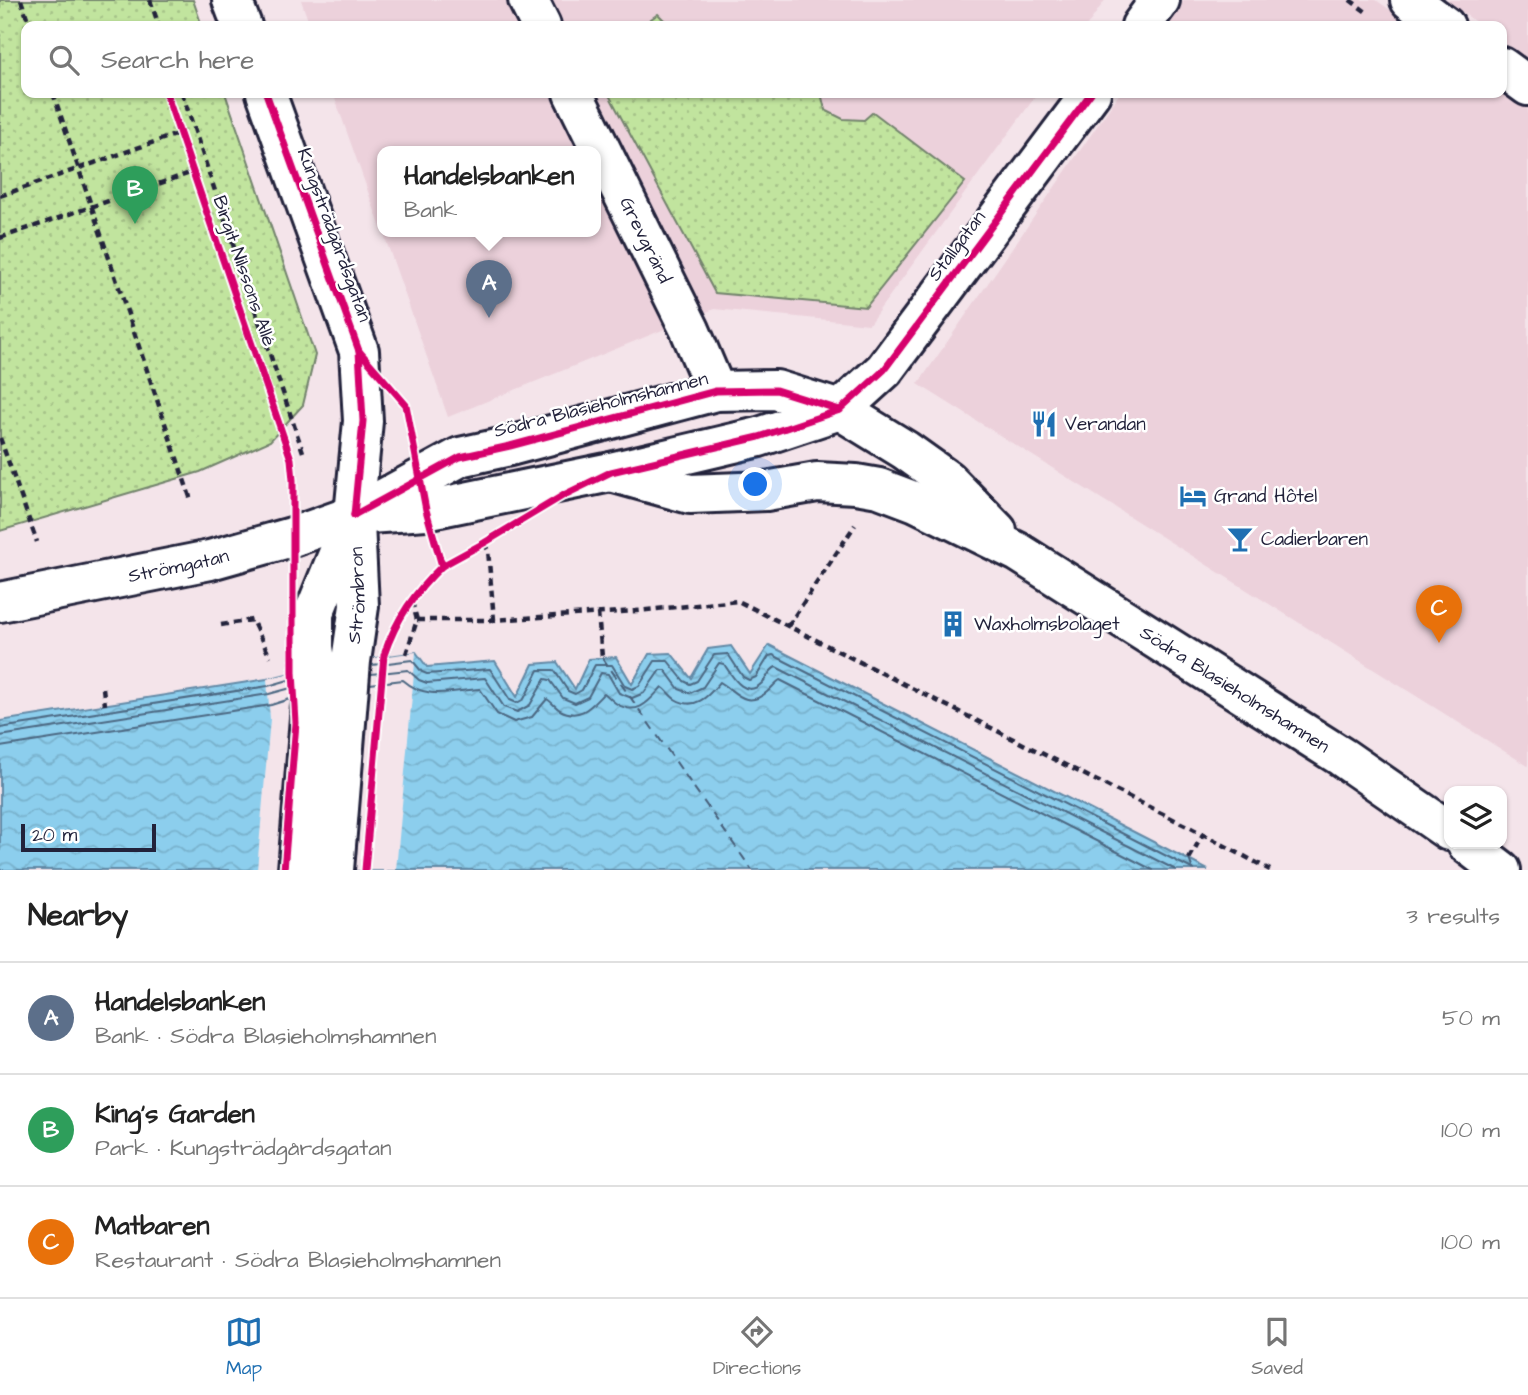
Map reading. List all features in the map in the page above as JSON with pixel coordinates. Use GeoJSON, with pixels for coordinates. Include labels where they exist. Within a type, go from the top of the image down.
{"type":"FeatureCollection","features":[{"type":"Feature","properties":{"kind":"street"},"geometry":{"type":"LineString","coordinates":[[232,0],[240,21]]}},
{"type":"Feature","properties":{"kind":"street"},"geometry":{"type":"LineString","coordinates":[[528,0],[538,21]]}},
{"type":"Feature","properties":{"kind":"street"},"geometry":{"type":"LineString","coordinates":[[1145,21],[1160,0]]}},
{"type":"Feature","properties":{"kind":"street"},"geometry":{"type":"LineString","coordinates":[[1410,0],[1439,21]]}},
{"type":"Feature","properties":{"kind":"street"},"geometry":{"type":"LineString","coordinates":[[1507,71],[1528,86]]}},
{"type":"Feature","properties":{"kind":"street","name":"Kungsträdgårdsgatan"},"geometry":{"type":"LineString","coordinates":[[268,98],[359,351],[363,421],[354,515]]}},
{"type":"Feature","properties":{"kind":"street","name":"Grevgränd"},"geometry":{"type":"LineString","coordinates":[[575,98],[599,146]]}},
{"type":"Feature","properties":{"kind":"street","name":"Stallgatan"},"geometry":{"type":"LineString","coordinates":[[840,410],[884,370],[1087,98]]}},
{"type":"Feature","properties":{"kind":"street","name":"Grevgränd"},"geometry":{"type":"LineString","coordinates":[[601,150],[690,330],[716,391]]}},
{"type":"Feature","properties":{"kind":"street","name":"Södra Blasieholmshamnen"},"geometry":{"type":"LineString","coordinates":[[354,515],[460,457],[716,391],[776,390],[840,410],[905,450],[947,480],[1018,552]]}},
{"type":"Feature","properties":{"kind":"street","name":"Södra Blasieholmshamnen"},"geometry":{"type":"LineString","coordinates":[[354,515],[426,510],[611,472],[759,437],[840,410]]}},
{"type":"Feature","properties":{"kind":"street","name":"Södra Blasieholmshamnen"},"geometry":{"type":"LineString","coordinates":[[611,472],[690,494],[766,491],[817,482],[879,488],[916,502],[1018,552],[1342,757],[1444,828]]}},
{"type":"Feature","properties":{"kind":"street","name":"Strömgatan"},"geometry":{"type":"LineString","coordinates":[[0,602],[210,560],[292,537],[354,515]]}},
{"type":"Feature","properties":{"kind":"street","name":"Strömbron"},"geometry":{"type":"LineString","coordinates":[[334,870],[351,661],[359,606],[354,515]]}},
{"type":"Feature","properties":{"kind":"street","name":"Strömbron"},"geometry":{"type":"LineString","coordinates":[[298,870],[314,667],[314,613],[354,515]]}},
{"type":"Feature","properties":{"kind":"street"},"geometry":{"type":"LineString","coordinates":[[1474,849],[1501,870]]}},
{"type":"Feature","properties":{"kind":"path"},"geometry":{"type":"LineString","coordinates":[[21,0],[28,21]]}},
{"type":"Feature","properties":{"kind":"path"},"geometry":{"type":"LineString","coordinates":[[150,0],[157,21]]}},
{"type":"Feature","properties":{"kind":"path"},"geometry":{"type":"LineString","coordinates":[[55,98],[191,500]]}},
{"type":"Feature","properties":{"kind":"path"},"geometry":{"type":"LineString","coordinates":[[177,123],[185,146]]}},
{"type":"Feature","properties":{"kind":"path"},"geometry":{"type":"LineString","coordinates":[[0,196],[180,133]]}},
{"type":"Feature","properties":{"kind":"path"},"geometry":{"type":"LineString","coordinates":[[0,238],[193,172]]}},
{"type":"Feature","properties":{"kind":"path"},"geometry":{"type":"LineString","coordinates":[[0,438],[37,542]]}},
{"type":"Feature","properties":{"kind":"path"},"geometry":{"type":"LineString","coordinates":[[788,626],[855,525]]}},
{"type":"Feature","properties":{"kind":"path"},"geometry":{"type":"LineString","coordinates":[[474,549],[496,536]]}},
{"type":"Feature","properties":{"kind":"path"},"geometry":{"type":"LineString","coordinates":[[484,543],[488,550],[494,620]]}},
{"type":"Feature","properties":{"kind":"path"},"geometry":{"type":"LineString","coordinates":[[405,610],[418,591]]}},
{"type":"Feature","properties":{"kind":"path"},"geometry":{"type":"LineString","coordinates":[[406,654],[417,620],[411,598]]}},
{"type":"Feature","properties":{"kind":"path"},"geometry":{"type":"LineString","coordinates":[[417,620],[494,620],[598,614],[738,601],[1270,870]]}},
{"type":"Feature","properties":{"kind":"path"},"geometry":{"type":"LineString","coordinates":[[598,614],[601,657]]}},
{"type":"Feature","properties":{"kind":"path"},"geometry":{"type":"LineString","coordinates":[[221,625],[252,620],[273,664]]}},
{"type":"Feature","properties":{"kind":"path"},"geometry":{"type":"LineString","coordinates":[[103,688],[105,705]]}},
{"type":"Feature","properties":{"kind":"path"},"geometry":{"type":"LineString","coordinates":[[1189,859],[1203,834]]}},
{"type":"Feature","properties":{"kind":"shaded area"},"geometry":{"type":"Polygon","coordinates":[[[301,0],[1105,0],[1090,21],[308,21],[301,0]]]}},
{"type":"Feature","properties":{"kind":"shaded area"},"geometry":{"type":"Polygon","coordinates":[[[1184,0],[1376,0],[1406,21],[1169,21],[1184,0]]]}},
{"type":"Feature","properties":{"kind":"shaded area"},"geometry":{"type":"Polygon","coordinates":[[[1446,0],[1528,0],[1528,62],[1507,46],[1507,21],[1474,21],[1446,0]]]}},
{"type":"Feature","properties":{"kind":"shaded area","name":"Grand Hôtel"},"geometry":{"type":"Polygon","coordinates":[[[1507,92],[1528,107],[1528,766],[918,384],[1117,98],[1507,98],[1507,92]]]}},
{"type":"Feature","properties":{"kind":"shaded area"},"geometry":{"type":"Polygon","coordinates":[[[335,98],[1034,98],[869,324],[714,309],[448,417],[385,237],[601,237],[601,146],[377,146],[377,217],[335,98]]]}},
{"type":"Feature","properties":{"kind":"green space"},"geometry":{"type":"Polygon","coordinates":[[[0,0],[193,0],[200,21],[21,21],[21,98],[227,98],[315,355],[303,405],[270,441],[200,472],[0,531],[0,0]]]}},
{"type":"Feature","properties":{"kind":"green space"},"geometry":{"type":"Polygon","coordinates":[[[658,14],[665,21],[648,21],[658,14]]]}},
{"type":"Feature","properties":{"kind":"green space"},"geometry":{"type":"Polygon","coordinates":[[[611,98],[822,98],[825,110],[843,119],[864,120],[873,112],[965,182],[866,307],[715,293],[611,98]]]}},
{"type":"Feature","properties":{"kind":"water"},"geometry":{"type":"Polygon","coordinates":[[[769,645],[1208,870],[0,870],[0,721],[267,679],[314,667],[416,652],[427,667],[495,661],[517,697],[533,664],[557,662],[575,689],[589,659],[616,657],[632,684],[649,654],[671,653],[691,678],[708,649],[731,646],[750,674],[769,645]]]}},
{"type":"Feature","properties":{"kind":"pier"},"geometry":{"type":"Polygon","coordinates":[[[416,652],[396,870],[257,870],[270,719],[267,679],[314,667],[416,652]]]}},
{"type":"Feature","properties":{"kind":"ferry route"},"geometry":{"type":"LineString","coordinates":[[602,657],[752,870]]}},
{"type":"Feature","properties":{"kind":"ferry route"},"geometry":{"type":"LineString","coordinates":[[1189,859],[1193,870]]}},
{"type":"Feature","properties":{"kind":"cycle path","name":"Birgit Nilssons Allé"},"geometry":{"type":"LineString","coordinates":[[168,98],[291,459],[296,723],[284,870]]}},
{"type":"Feature","properties":{"kind":"cycle path"},"geometry":{"type":"LineString","coordinates":[[268,98],[359,351],[363,421],[354,515]]}},
{"type":"Feature","properties":{"kind":"cycle path"},"geometry":{"type":"LineString","coordinates":[[442,566],[564,495],[611,472],[759,437],[840,410],[884,370],[1087,98]]}},
{"type":"Feature","properties":{"kind":"cycle path"},"geometry":{"type":"LineString","coordinates":[[359,351],[406,405],[426,510],[442,566],[407,607],[384,655],[365,870]]}},
{"type":"Feature","properties":{"kind":"cycle path"},"geometry":{"type":"LineString","coordinates":[[354,515],[460,457],[716,391],[776,390],[840,410]]}},
{"type":"Feature","properties":{"kind":"place","name":"King's Garden"},"geometry":{"type":"Point","coordinates":[135,224]}},
{"type":"Feature","properties":{"kind":"place","name":"Handelsbanken"},"geometry":{"type":"Point","coordinates":[489,318]}},
{"type":"Feature","properties":{"kind":"place","name":"Verandan"},"geometry":{"type":"Point","coordinates":[1044,424]}},
{"type":"Feature","properties":{"kind":"place","name":"Grand Hôtel"},"geometry":{"type":"Point","coordinates":[1193,496]}},
{"type":"Feature","properties":{"kind":"place","name":"Cadierbaren"},"geometry":{"type":"Point","coordinates":[1240,539]}},
{"type":"Feature","properties":{"kind":"place","name":"Waxholmsbolaget"},"geometry":{"type":"Point","coordinates":[953,624]}},
{"type":"Feature","properties":{"kind":"place","name":"Matbaren"},"geometry":{"type":"Point","coordinates":[1439,643]}}]}
